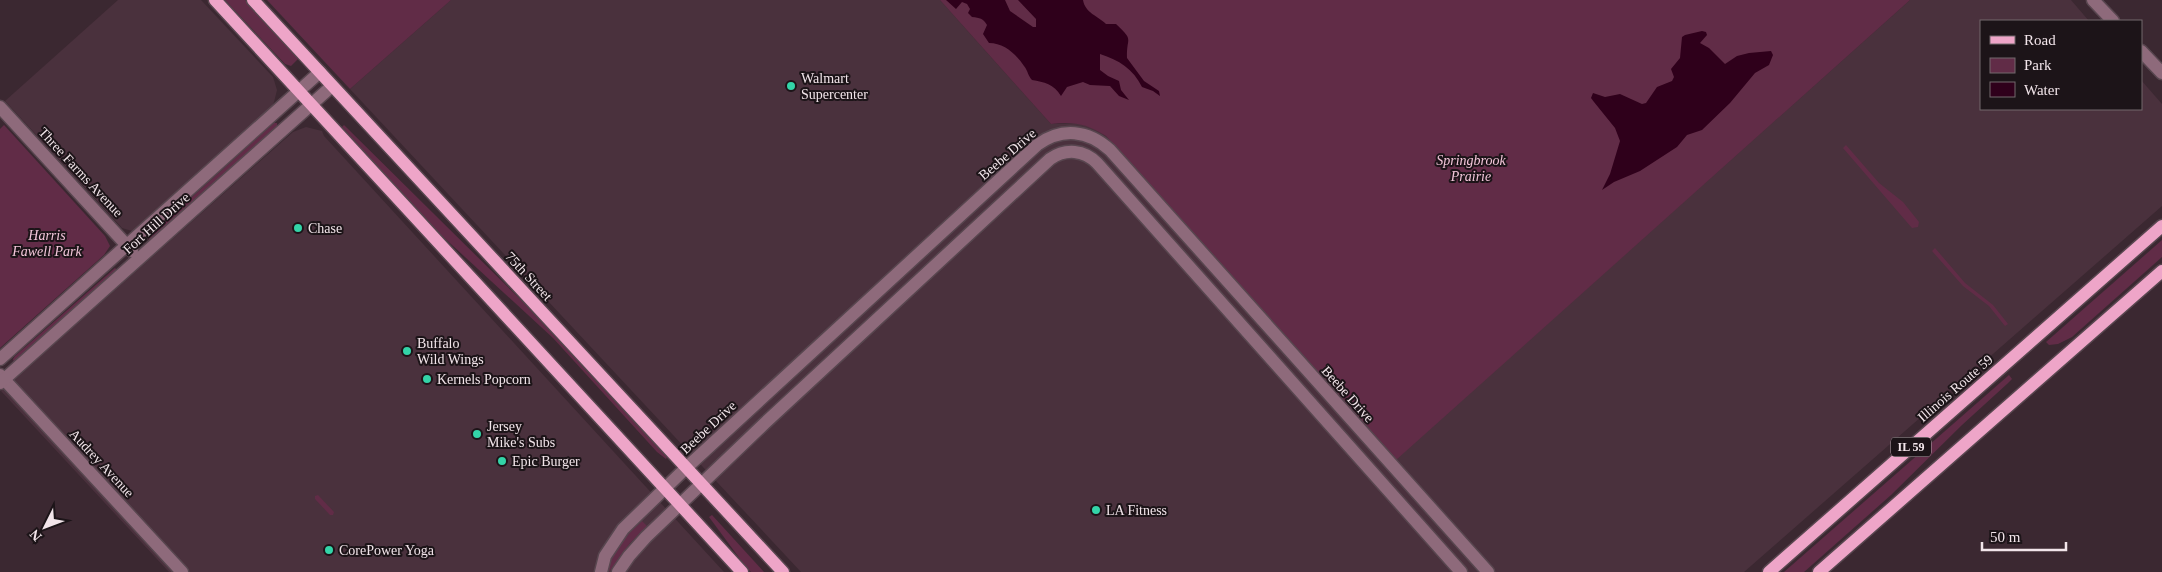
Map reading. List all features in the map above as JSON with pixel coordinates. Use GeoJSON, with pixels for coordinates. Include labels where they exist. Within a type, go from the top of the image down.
{"type":"FeatureCollection","features":[{"type":"Feature","properties":{"kind":"main road"},"geometry":{"type":"LineString","coordinates":[[215,0],[742,572]]}},
{"type":"Feature","properties":{"kind":"main road","name":"75th Street"},"geometry":{"type":"LineString","coordinates":[[253,0],[783,572]]}},
{"type":"Feature","properties":{"kind":"main road","name":"Illinois Route 59"},"geometry":{"type":"LineString","coordinates":[[1769,572],[2162,226]]}},
{"type":"Feature","properties":{"kind":"main road","name":"IL 59"},"geometry":{"type":"LineString","coordinates":[[1819,572],[2162,271]]}},
{"type":"Feature","properties":{"kind":"street"},"geometry":{"type":"LineString","coordinates":[[2094,0],[2112,20]]}},
{"type":"Feature","properties":{"kind":"street"},"geometry":{"type":"LineString","coordinates":[[2142,51],[2162,73]]}},
{"type":"Feature","properties":{"kind":"street","name":"Fort Hill Drive"},"geometry":{"type":"LineString","coordinates":[[0,359],[320,72]]}},
{"type":"Feature","properties":{"kind":"street","name":"Fort Hill Drive"},"geometry":{"type":"LineString","coordinates":[[1,379],[332,86]]}},
{"type":"Feature","properties":{"kind":"street","name":"Three Farms Avenue"},"geometry":{"type":"LineString","coordinates":[[0,107],[139,258]]}},
{"type":"Feature","properties":{"kind":"street","name":"Beebe Drive"},"geometry":{"type":"LineString","coordinates":[[601,572],[604,556],[613,540],[664,488],[1037,145],[1053,136],[1075,132],[1095,138],[1110,150],[1488,572]]}},
{"type":"Feature","properties":{"kind":"street"},"geometry":{"type":"LineString","coordinates":[[618,572],[640,543],[679,504],[1038,170],[1055,156],[1066,152],[1077,152],[1088,156],[1097,163],[1461,572]]}},
{"type":"Feature","properties":{"kind":"street","name":"Audrey Avenue"},"geometry":{"type":"LineString","coordinates":[[1,379],[182,572]]}},
{"type":"Feature","properties":{"kind":"shaded area"},"geometry":{"type":"Polygon","coordinates":[[[118,0],[201,0],[273,77],[277,90],[271,108],[132,231],[122,228],[5,101],[118,0]]]}},
{"type":"Feature","properties":{"kind":"shaded area"},"geometry":{"type":"Polygon","coordinates":[[[451,0],[940,0],[1051,124],[1078,123],[1094,128],[1106,136],[1396,459],[1910,0],[2071,0],[2088,20],[1980,20],[1980,110],[2142,110],[2142,81],[2162,104],[2162,206],[1744,572],[801,572],[350,89],[451,0]]]}},
{"type":"Feature","properties":{"kind":"shaded area"},"geometry":{"type":"Polygon","coordinates":[[[306,127],[322,131],[324,136],[724,572],[169,572],[1,391],[293,132],[306,127]]]}},
{"type":"Feature","properties":{"kind":"green space"},"geometry":{"type":"Polygon","coordinates":[[[225,0],[245,0],[297,55],[298,59],[291,66],[285,64],[225,0]]]}},
{"type":"Feature","properties":{"kind":"green space"},"geometry":{"type":"Polygon","coordinates":[[[267,0],[451,0],[350,89],[267,0]]]}},
{"type":"Feature","properties":{"kind":"green space","name":"Springbrook Prairie"},"geometry":{"type":"Polygon","coordinates":[[[940,0],[1910,0],[1396,460],[1106,136],[1080,124],[1051,124],[940,0]]]}},
{"type":"Feature","properties":{"kind":"green space"},"geometry":{"type":"Polygon","coordinates":[[[274,123],[277,123],[277,126],[152,240],[149,239],[150,235],[274,123]]]}},
{"type":"Feature","properties":{"kind":"green space","name":"Harris Fawell Park"},"geometry":{"type":"Polygon","coordinates":[[[4,125],[105,236],[110,246],[104,255],[0,348],[0,129],[4,125]]]}},
{"type":"Feature","properties":{"kind":"green space"},"geometry":{"type":"Polygon","coordinates":[[[344,125],[520,299],[667,457],[666,459],[657,452],[553,338],[440,234],[342,127],[344,125]]]}},
{"type":"Feature","properties":{"kind":"green space"},"geometry":{"type":"Polygon","coordinates":[[[1846,145],[1879,183],[1903,202],[1919,222],[1918,227],[1912,228],[1843,148],[1846,145]]]}},
{"type":"Feature","properties":{"kind":"green space"},"geometry":{"type":"Polygon","coordinates":[[[2162,240],[2162,257],[2072,337],[2058,344],[2049,345],[2046,342],[2162,240]]]}},
{"type":"Feature","properties":{"kind":"green space"},"geometry":{"type":"Polygon","coordinates":[[[1935,248],[1965,283],[1993,305],[2008,324],[2005,326],[1989,306],[1963,286],[1932,251],[1935,248]]]}},
{"type":"Feature","properties":{"kind":"green space"},"geometry":{"type":"Polygon","coordinates":[[[115,268],[118,271],[14,362],[15,356],[115,268]]]}},
{"type":"Feature","properties":{"kind":"green space"},"geometry":{"type":"Polygon","coordinates":[[[2009,375],[2012,379],[2007,384],[1891,495],[1804,572],[1784,572],[2009,375]]]}},
{"type":"Feature","properties":{"kind":"green space"},"geometry":{"type":"Polygon","coordinates":[[[318,495],[334,512],[333,515],[330,515],[315,499],[315,496],[318,495]]]}},
{"type":"Feature","properties":{"kind":"green space"},"geometry":{"type":"Polygon","coordinates":[[[712,515],[764,572],[751,572],[746,567],[709,517],[712,515]]]}},
{"type":"Feature","properties":{"kind":"green space"},"geometry":{"type":"Polygon","coordinates":[[[642,521],[647,526],[630,543],[609,572],[606,570],[616,549],[625,537],[642,521]]]}},
{"type":"Feature","properties":{"kind":"water"},"geometry":{"type":"Polygon","coordinates":[[[946,0],[1005,0],[1010,11],[1033,27],[1036,27],[1036,19],[1018,0],[1083,0],[1086,8],[1092,14],[1106,24],[1116,24],[1126,34],[1128,37],[1127,58],[1144,81],[1159,91],[1160,96],[1142,87],[1125,66],[1100,54],[1100,70],[1119,81],[1121,90],[1129,100],[1119,96],[1110,86],[1090,85],[1083,82],[1067,87],[1061,96],[1052,86],[1032,80],[1021,62],[1009,50],[1000,45],[989,43],[983,34],[987,25],[983,20],[972,17],[968,13],[970,9],[967,4],[962,2],[956,9],[946,0]]]}},
{"type":"Feature","properties":{"kind":"water"},"geometry":{"type":"Polygon","coordinates":[[[1702,31],[1706,32],[1707,35],[1700,43],[1709,48],[1725,64],[1737,56],[1771,51],[1773,55],[1769,65],[1755,73],[1730,103],[1702,130],[1687,135],[1677,147],[1640,171],[1614,182],[1602,190],[1610,174],[1620,141],[1615,128],[1591,98],[1593,93],[1605,97],[1620,94],[1642,104],[1646,103],[1657,87],[1672,81],[1674,77],[1671,69],[1680,58],[1682,37],[1702,31]]]}},
{"type":"Feature","properties":{"kind":"place","name":"Walmart Supercenter"},"geometry":{"type":"Point","coordinates":[791,86]}},
{"type":"Feature","properties":{"kind":"place","name":"Chase"},"geometry":{"type":"Point","coordinates":[298,228]}},
{"type":"Feature","properties":{"kind":"place","name":"Buffalo Wild Wings"},"geometry":{"type":"Point","coordinates":[407,351]}},
{"type":"Feature","properties":{"kind":"place","name":"Kernels Popcorn"},"geometry":{"type":"Point","coordinates":[427,379]}},
{"type":"Feature","properties":{"kind":"place","name":"Jersey Mike's Subs"},"geometry":{"type":"Point","coordinates":[477,434]}},
{"type":"Feature","properties":{"kind":"place","name":"Epic Burger"},"geometry":{"type":"Point","coordinates":[502,461]}},
{"type":"Feature","properties":{"kind":"place","name":"LA Fitness"},"geometry":{"type":"Point","coordinates":[1096,510]}},
{"type":"Feature","properties":{"kind":"place","name":"CorePower Yoga"},"geometry":{"type":"Point","coordinates":[329,550]}}]}
